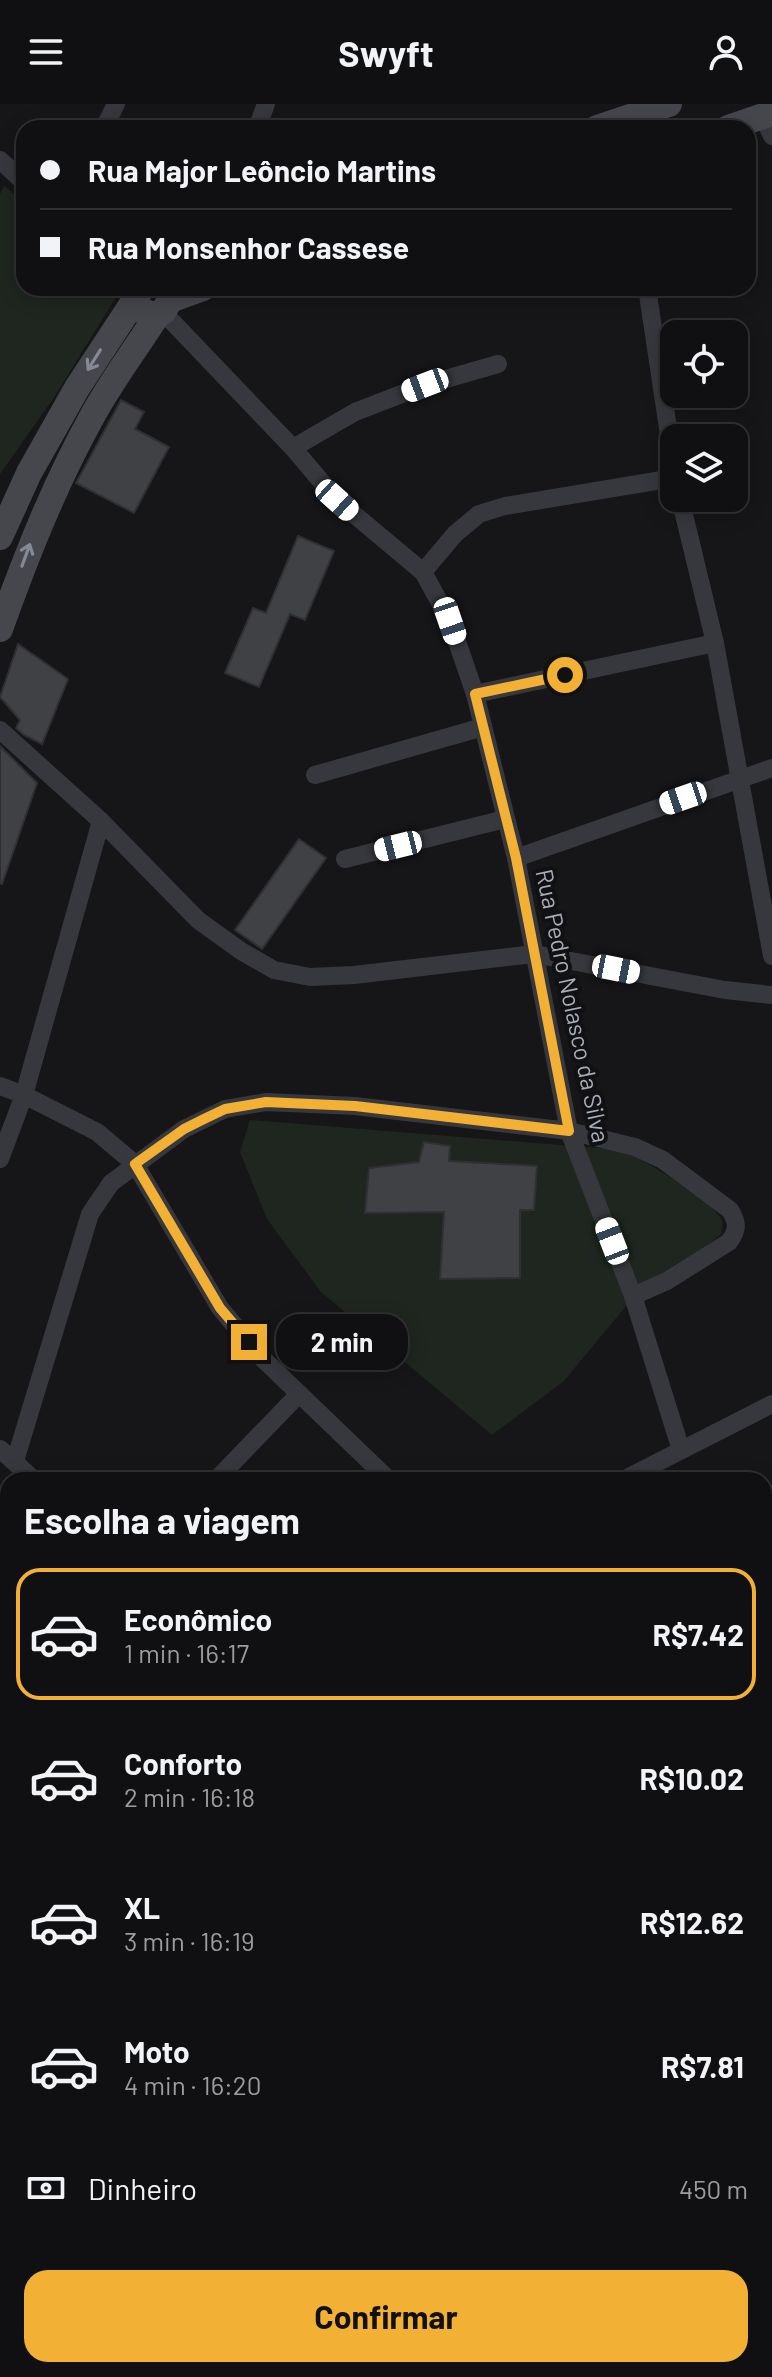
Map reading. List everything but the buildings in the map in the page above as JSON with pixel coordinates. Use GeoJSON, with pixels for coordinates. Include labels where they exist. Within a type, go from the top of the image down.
{"type":"FeatureCollection","features":[{"type":"Feature","properties":{"kind":"main road"},"geometry":{"type":"LineString","coordinates":[[628,120],[669,104]]}},
{"type":"Feature","properties":{"kind":"main road"},"geometry":{"type":"LineString","coordinates":[[3,525],[77,388],[137,296]]}},
{"type":"Feature","properties":{"kind":"main road"},"geometry":{"type":"LineString","coordinates":[[140,296],[142,310],[184,296]]}},
{"type":"Feature","properties":{"kind":"main road"},"geometry":{"type":"LineString","coordinates":[[0,629],[32,538],[67,463],[95,410],[164,304]]}},
{"type":"Feature","properties":{"kind":"street"},"geometry":{"type":"LineString","coordinates":[[0,160],[16,175]]}},
{"type":"Feature","properties":{"kind":"street"},"geometry":{"type":"LineString","coordinates":[[648,296],[667,424]]}},
{"type":"Feature","properties":{"kind":"street"},"geometry":{"type":"LineString","coordinates":[[164,304],[337,500],[423,572],[455,534],[479,514],[505,506],[660,480]]}},
{"type":"Feature","properties":{"kind":"street"},"geometry":{"type":"LineString","coordinates":[[293,448],[355,412],[425,385],[498,364]]}},
{"type":"Feature","properties":{"kind":"street"},"geometry":{"type":"LineString","coordinates":[[683,512],[715,643],[772,956]]}},
{"type":"Feature","properties":{"kind":"street","name":"Rua Pedro Nolasco da Silva"},"geometry":{"type":"LineString","coordinates":[[423,572],[450,621],[475,694],[516,858],[569,1131],[633,1296],[681,1450]]}},
{"type":"Feature","properties":{"kind":"street"},"geometry":{"type":"LineString","coordinates":[[475,694],[715,643]]}},
{"type":"Feature","properties":{"kind":"street"},"geometry":{"type":"LineString","coordinates":[[315,775],[483,727]]}},
{"type":"Feature","properties":{"kind":"street"},"geometry":{"type":"LineString","coordinates":[[0,730],[101,821],[198,920],[274,970],[310,977],[354,975],[534,954],[725,990],[772,995]]}},
{"type":"Feature","properties":{"kind":"street"},"geometry":{"type":"LineString","coordinates":[[516,858],[772,768]]}},
{"type":"Feature","properties":{"kind":"street"},"geometry":{"type":"LineString","coordinates":[[345,859],[505,819]]}},
{"type":"Feature","properties":{"kind":"street"},"geometry":{"type":"LineString","coordinates":[[0,1159],[24,1095],[101,821]]}},
{"type":"Feature","properties":{"kind":"street"},"geometry":{"type":"LineString","coordinates":[[0,1086],[97,1132],[135,1164],[220,1308],[263,1359],[381,1472]]}},
{"type":"Feature","properties":{"kind":"street"},"geometry":{"type":"LineString","coordinates":[[25,1472],[7,1455],[90,1214],[111,1183],[135,1164],[184,1129],[225,1109],[266,1102],[355,1106],[569,1131],[635,1147],[663,1160],[730,1210],[737,1221],[736,1233],[729,1242],[667,1281],[633,1296]]}},
{"type":"Feature","properties":{"kind":"street"},"geometry":{"type":"LineString","coordinates":[[224,1472],[299,1394]]}},
{"type":"Feature","properties":{"kind":"street"},"geometry":{"type":"LineString","coordinates":[[638,1472],[772,1404]]}},
{"type":"Feature","properties":{"kind":"shaded area"},"geometry":{"type":"Polygon","coordinates":[[[4,186],[16,196],[16,296],[117,296],[55,396],[0,474],[0,194],[4,186]]]}},
{"type":"Feature","properties":{"kind":"shaded area"},"geometry":{"type":"Polygon","coordinates":[[[250,1120],[623,1150],[707,1203],[722,1221],[721,1234],[627,1305],[564,1381],[492,1435],[321,1292],[267,1219],[240,1152],[250,1120]]]}},
{"type":"Feature","properties":{"kind":"route"},"geometry":{"type":"LineString","coordinates":[[249,1342],[220,1308],[135,1164],[184,1129],[225,1109],[266,1102],[355,1106],[569,1131],[516,858],[475,694],[565,675]]}}]}
